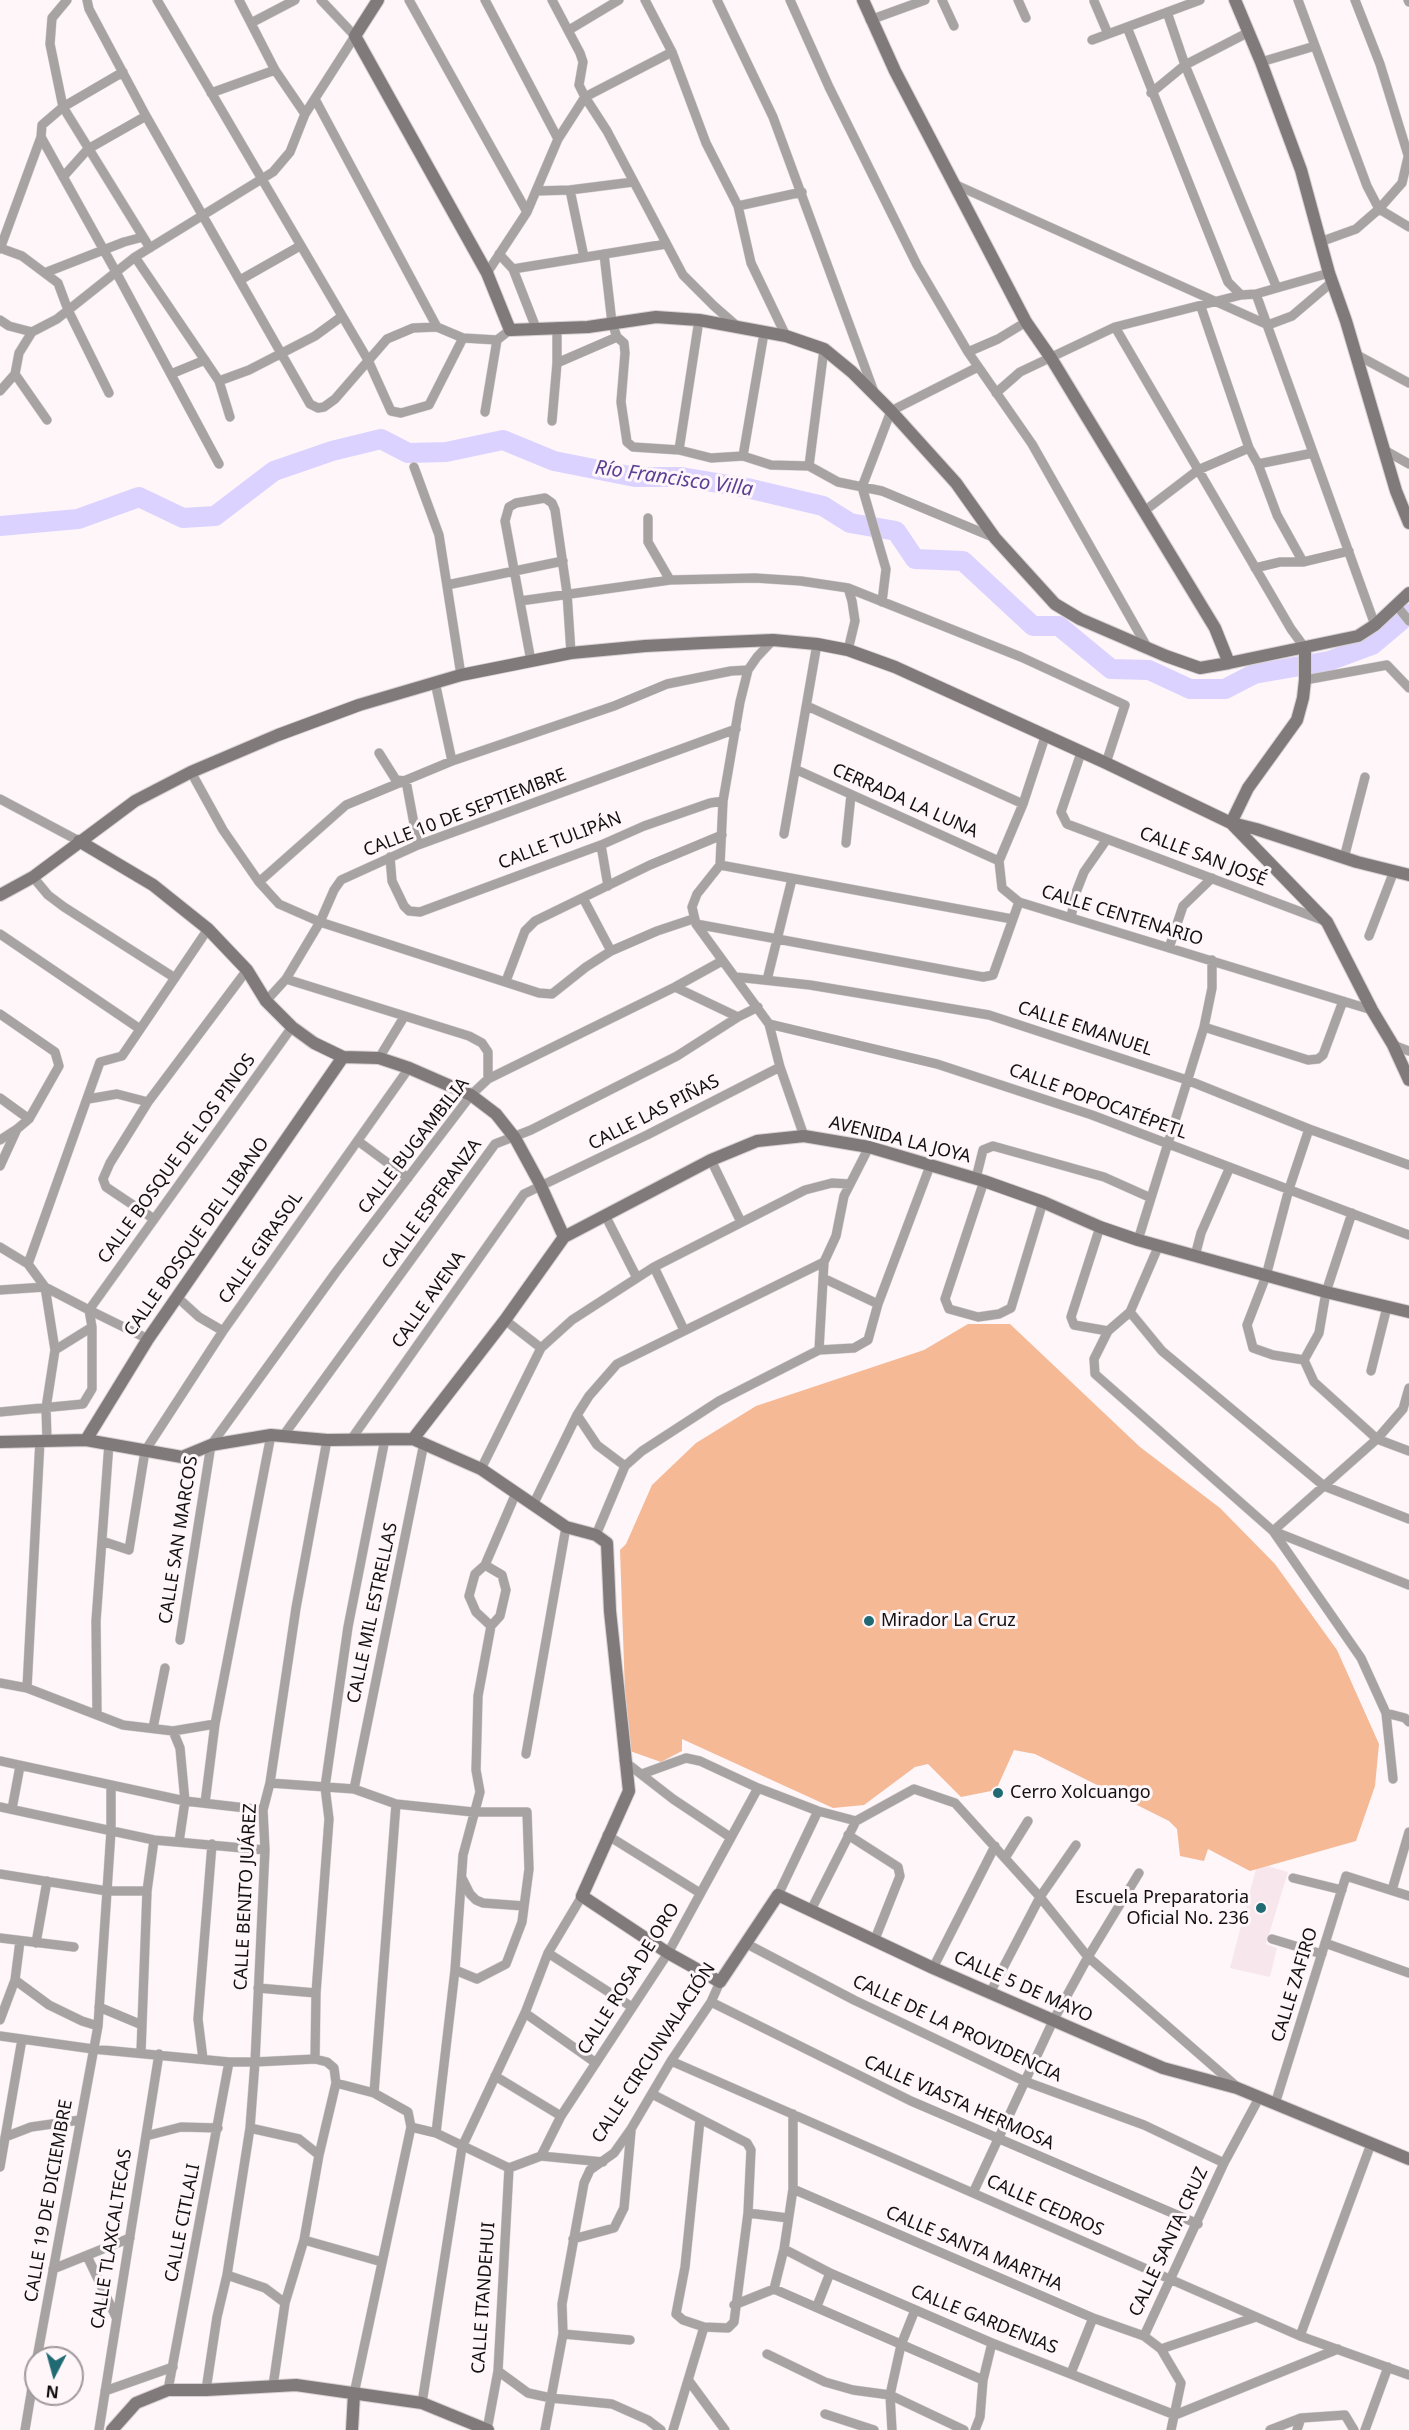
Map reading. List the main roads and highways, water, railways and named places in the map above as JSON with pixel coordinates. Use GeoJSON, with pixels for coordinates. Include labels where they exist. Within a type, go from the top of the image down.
{"type":"FeatureCollection","features":[{"type":"Feature","properties":{"kind":"main road"},"geometry":{"type":"LineString","coordinates":[[378,0],[356,36],[487,273],[510,330],[588,327],[656,317],[699,321],[786,336],[824,349],[891,411],[956,483],[995,538],[1055,604],[1080,619],[1200,668],[1358,636],[1376,625],[1409,593]]}},
{"type":"Feature","properties":{"kind":"main road"},"geometry":{"type":"LineString","coordinates":[[863,0],[870,20],[1026,322],[1051,358],[1215,628],[1230,663]]}},
{"type":"Feature","properties":{"kind":"main road"},"geometry":{"type":"LineString","coordinates":[[1235,0],[1301,170],[1330,277],[1357,355],[1396,491],[1409,524]]}},
{"type":"Feature","properties":{"kind":"main road"},"geometry":{"type":"LineString","coordinates":[[0,895],[33,878],[79,841],[135,801],[190,772],[278,735],[359,705],[461,675],[571,654],[645,646],[773,640],[817,644],[848,650],[895,667],[1231,823],[1344,858],[1409,875]]}},
{"type":"Feature","properties":{"kind":"main road"},"geometry":{"type":"LineString","coordinates":[[1231,823],[1248,788],[1297,720],[1305,680],[1305,648]]}},
{"type":"Feature","properties":{"kind":"main road"},"geometry":{"type":"LineString","coordinates":[[1231,823],[1327,922],[1372,1010],[1393,1045],[1409,1080]]}},
{"type":"Feature","properties":{"kind":"main road"},"geometry":{"type":"LineString","coordinates":[[79,841],[153,885],[208,929],[247,970],[267,1001],[292,1027],[314,1043],[343,1057],[379,1058],[409,1068],[471,1095],[496,1114],[515,1138],[540,1184],[564,1237]]}},
{"type":"Feature","properties":{"kind":"main road","name":"CALLE BOSQUE DEL LIBANO"},"geometry":{"type":"LineString","coordinates":[[86,1440],[148,1338],[343,1057]]}},
{"type":"Feature","properties":{"kind":"main road","name":"AVENIDA LA JOYA"},"geometry":{"type":"LineString","coordinates":[[419,1441],[564,1237],[711,1160],[757,1141],[804,1136],[869,1147],[980,1179],[1138,1240],[1326,1292],[1409,1312]]}},
{"type":"Feature","properties":{"kind":"main road"},"geometry":{"type":"LineString","coordinates":[[0,1442],[86,1440],[182,1457],[211,1445],[277,1435],[350,1441],[386,1439],[419,1441]]}},
{"type":"Feature","properties":{"kind":"main road","name":"CALLE CIRCUNVALACIÓN"},"geometry":{"type":"LineString","coordinates":[[419,1441],[481,1469],[566,1527],[596,1535],[607,1543],[610,1611],[624,1761],[629,1791],[582,1896],[668,1953],[720,1982],[778,1895]]}},
{"type":"Feature","properties":{"kind":"main road","name":"CALLE 5 DE MAYO"},"geometry":{"type":"LineString","coordinates":[[778,1895],[933,1968],[1163,2068],[1237,2088],[1409,2159]]}},
{"type":"Feature","properties":{"kind":"main road"},"geometry":{"type":"LineString","coordinates":[[111,2430],[136,2403],[168,2390],[296,2385],[422,2403],[488,2430]]}},
{"type":"Feature","properties":{"kind":"main road"},"geometry":{"type":"LineString","coordinates":[[352,2430],[354,2394]]}},
{"type":"Feature","properties":{"kind":"waterway","name":"Río Francisco Villa"},"geometry":{"type":"LineString","coordinates":[[0,526],[78,519],[139,497],[183,518],[215,516],[274,471],[332,451],[381,439],[408,453],[446,452],[503,440],[554,461],[635,477],[681,477],[747,488],[823,506],[850,523],[896,531],[915,559],[963,561],[1033,626],[1059,626],[1111,669],[1149,670],[1190,689],[1225,689],[1254,674],[1329,661],[1372,645],[1409,614]]}},
{"type":"Feature","properties":{"kind":"place","name":"Mirador La Cruz"},"geometry":{"type":"Point","coordinates":[869,1621]}},
{"type":"Feature","properties":{"kind":"place","name":"Cerro Xolcuango"},"geometry":{"type":"Point","coordinates":[998,1793]}},
{"type":"Feature","properties":{"kind":"place","name":"Escuela Preparatoria Oficial No. 236"},"geometry":{"type":"Point","coordinates":[1261,1908]}}]}
